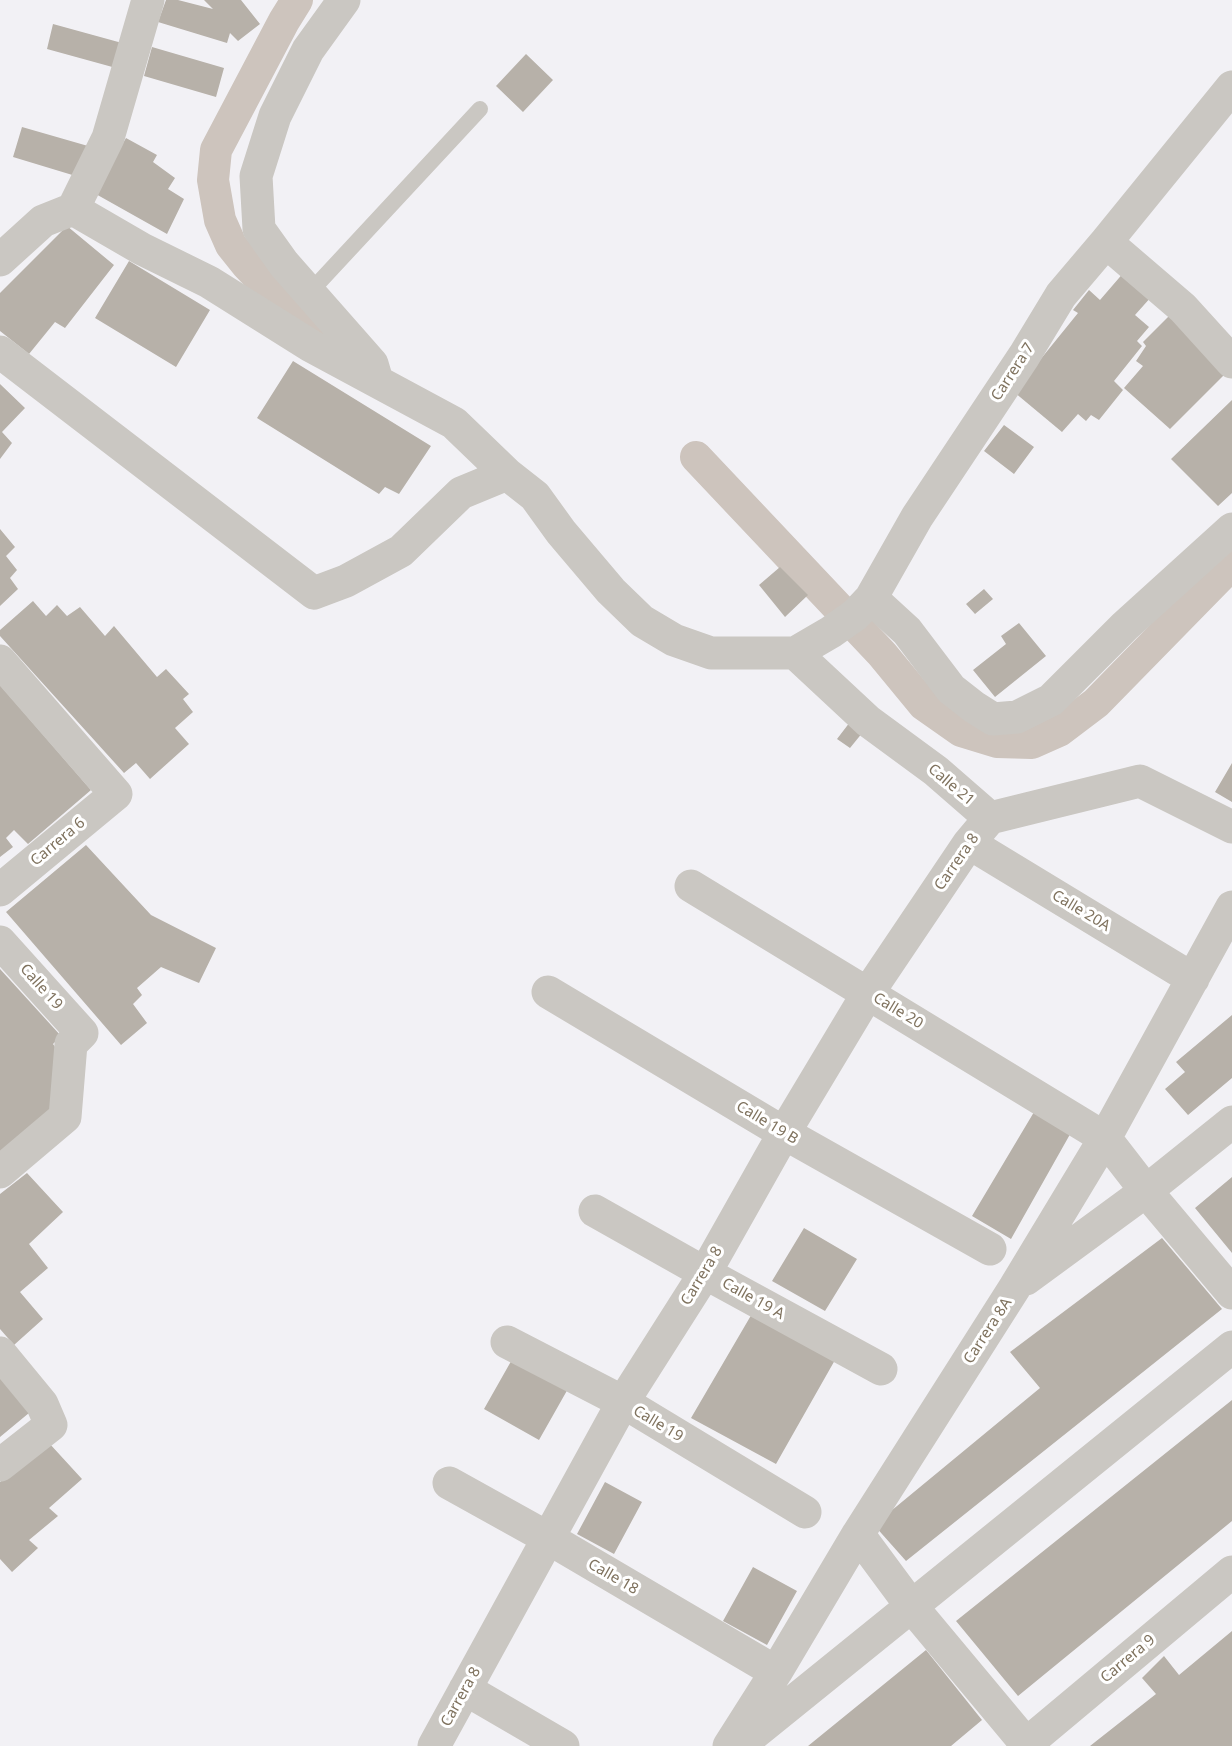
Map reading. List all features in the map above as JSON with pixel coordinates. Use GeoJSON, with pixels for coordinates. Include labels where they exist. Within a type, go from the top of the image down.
{"type":"FeatureCollection","features":[{"type":"Feature","properties":{"kind":"street"},"geometry":{"type":"LineString","coordinates":[[0,260],[43,221],[73,209],[108,138],[148,0]]}},
{"type":"Feature","properties":{"kind":"street"},"geometry":{"type":"LineString","coordinates":[[344,0],[308,50],[275,116],[256,176],[259,229],[284,264],[372,364],[377,381]]}},
{"type":"Feature","properties":{"kind":"street","name":"Carrera 7"},"geometry":{"type":"LineString","coordinates":[[852,615],[1024,356],[1061,295],[1232,87]]}},
{"type":"Feature","properties":{"kind":"street"},"geometry":{"type":"LineString","coordinates":[[73,209],[142,249],[209,282],[311,346],[454,423],[507,474],[535,496],[561,532],[611,591],[642,621],[674,640],[711,653],[795,653],[852,615],[907,631],[951,688],[974,707],[993,719],[1017,717],[1051,699],[1125,626],[1232,529]]}},
{"type":"Feature","properties":{"kind":"street"},"geometry":{"type":"LineString","coordinates":[[1106,242],[1183,308],[1232,363]]}},
{"type":"Feature","properties":{"kind":"street"},"geometry":{"type":"LineString","coordinates":[[0,352],[314,592],[346,581],[401,551],[460,493],[507,474]]}},
{"type":"Feature","properties":{"kind":"street","name":"Calle 21"},"geometry":{"type":"LineString","coordinates":[[795,653],[868,721],[936,771],[990,818]]}},
{"type":"Feature","properties":{"kind":"street","name":"Carrera 6"},"geometry":{"type":"LineString","coordinates":[[0,661],[116,794],[0,890]]}},
{"type":"Feature","properties":{"kind":"street"},"geometry":{"type":"LineString","coordinates":[[990,818],[1140,781],[1232,827]]}},
{"type":"Feature","properties":{"kind":"street","name":"Carrera 8"},"geometry":{"type":"LineString","coordinates":[[434,1746],[623,1402],[705,1273],[783,1133],[868,993],[969,843],[990,818]]}},
{"type":"Feature","properties":{"kind":"street","name":"Calle 20A"},"geometry":{"type":"LineString","coordinates":[[969,843],[1193,979]]}},
{"type":"Feature","properties":{"kind":"street","name":"Calle 20"},"geometry":{"type":"LineString","coordinates":[[691,886],[1105,1138]]}},
{"type":"Feature","properties":{"kind":"street","name":"Carrera 8A"},"geometry":{"type":"LineString","coordinates":[[729,1746],[858,1534],[1015,1287],[1105,1138],[1232,907]]}},
{"type":"Feature","properties":{"kind":"street","name":"Calle 19"},"geometry":{"type":"LineString","coordinates":[[0,942],[82,1033],[71,1044],[65,1117],[0,1172]]}},
{"type":"Feature","properties":{"kind":"street","name":"Calle 19 B"},"geometry":{"type":"LineString","coordinates":[[548,992],[783,1133],[990,1249]]}},
{"type":"Feature","properties":{"kind":"street"},"geometry":{"type":"LineString","coordinates":[[1015,1287],[1146,1191],[1232,1122]]}},
{"type":"Feature","properties":{"kind":"street"},"geometry":{"type":"LineString","coordinates":[[1105,1138],[1146,1191],[1232,1293]]}},
{"type":"Feature","properties":{"kind":"street","name":"Calle 19 A"},"geometry":{"type":"LineString","coordinates":[[595,1210],[881,1369]]}},
{"type":"Feature","properties":{"kind":"street","name":"Calle 19"},"geometry":{"type":"LineString","coordinates":[[507,1342],[623,1402],[805,1512]]}},
{"type":"Feature","properties":{"kind":"street"},"geometry":{"type":"LineString","coordinates":[[738,1746],[1232,1347]]}},
{"type":"Feature","properties":{"kind":"street"},"geometry":{"type":"LineString","coordinates":[[0,1353],[42,1404],[51,1425],[0,1465]]}},
{"type":"Feature","properties":{"kind":"street","name":"Calle 18"},"geometry":{"type":"LineString","coordinates":[[450,1483],[776,1672]]}},
{"type":"Feature","properties":{"kind":"street"},"geometry":{"type":"LineString","coordinates":[[858,1534],[912,1607],[1026,1745]]}},
{"type":"Feature","properties":{"kind":"street","name":"Carrera 9"},"geometry":{"type":"LineString","coordinates":[[1026,1745],[1232,1572]]}},
{"type":"Feature","properties":{"kind":"street"},"geometry":{"type":"LineString","coordinates":[[465,1689],[563,1746]]}},
{"type":"Feature","properties":{"kind":"lane"},"geometry":{"type":"LineString","coordinates":[[310,292],[480,109]]}},
{"type":"Feature","properties":{"kind":"building"},"geometry":{"type":"Polygon","coordinates":[[[166,0],[178,0],[213,9],[204,0],[241,0],[260,24],[238,41],[230,33],[227,43],[158,22],[166,0]]]}},
{"type":"Feature","properties":{"kind":"building"},"geometry":{"type":"Polygon","coordinates":[[[53,24],[122,43],[116,68],[47,49],[53,24]]]}},
{"type":"Feature","properties":{"kind":"building"},"geometry":{"type":"Polygon","coordinates":[[[152,47],[224,68],[216,97],[144,76],[152,47]]]}},
{"type":"Feature","properties":{"kind":"building"},"geometry":{"type":"Polygon","coordinates":[[[526,54],[553,80],[523,112],[496,86],[526,54]]]}},
{"type":"Feature","properties":{"kind":"building"},"geometry":{"type":"Polygon","coordinates":[[[22,127],[88,146],[79,177],[13,157],[22,127]]]}},
{"type":"Feature","properties":{"kind":"building"},"geometry":{"type":"Polygon","coordinates":[[[126,138],[157,155],[153,162],[175,178],[168,189],[184,199],[167,234],[94,193],[126,138]]]}},
{"type":"Feature","properties":{"kind":"building"},"geometry":{"type":"Polygon","coordinates":[[[67,226],[114,265],[65,328],[55,322],[29,354],[0,331],[0,293],[67,226]]]}},
{"type":"Feature","properties":{"kind":"building"},"geometry":{"type":"Polygon","coordinates":[[[129,261],[210,310],[176,367],[95,318],[129,261]]]}},
{"type":"Feature","properties":{"kind":"building"},"geometry":{"type":"Polygon","coordinates":[[[1125,271],[1152,296],[1135,315],[1149,327],[1137,341],[1142,346],[1114,381],[1123,390],[1099,420],[1091,415],[1086,421],[1078,414],[1062,432],[1014,392],[1078,313],[1073,310],[1089,290],[1100,300],[1125,271]]]}},
{"type":"Feature","properties":{"kind":"building"},"geometry":{"type":"Polygon","coordinates":[[[1171,314],[1226,373],[1170,429],[1124,388],[1143,366],[1136,361],[1146,346],[1143,342],[1171,314]]]}},
{"type":"Feature","properties":{"kind":"building"},"geometry":{"type":"Polygon","coordinates":[[[293,361],[431,446],[399,494],[385,487],[379,494],[257,418],[293,361]]]}},
{"type":"Feature","properties":{"kind":"building"},"geometry":{"type":"Polygon","coordinates":[[[0,384],[25,408],[2,432],[12,443],[0,459],[0,384]]]}},
{"type":"Feature","properties":{"kind":"building"},"geometry":{"type":"Polygon","coordinates":[[[1232,400],[1232,493],[1218,506],[1171,459],[1232,400]]]}},
{"type":"Feature","properties":{"kind":"building"},"geometry":{"type":"Polygon","coordinates":[[[1004,425],[1034,447],[1014,474],[984,451],[1004,425]]]}},
{"type":"Feature","properties":{"kind":"building"},"geometry":{"type":"Polygon","coordinates":[[[0,529],[15,547],[6,556],[17,570],[10,578],[18,589],[0,606],[0,529]]]}},
{"type":"Feature","properties":{"kind":"building"},"geometry":{"type":"Polygon","coordinates":[[[780,567],[808,595],[785,617],[759,585],[780,567]]]}},
{"type":"Feature","properties":{"kind":"building"},"geometry":{"type":"Polygon","coordinates":[[[984,589],[993,599],[975,614],[966,604],[984,589]]]}},
{"type":"Feature","properties":{"kind":"building"},"geometry":{"type":"Polygon","coordinates":[[[33,601],[46,616],[57,605],[67,616],[80,607],[105,636],[114,626],[157,677],[166,669],[189,694],[183,699],[193,712],[175,728],[189,744],[150,779],[136,763],[124,773],[0,636],[0,630],[33,601]]]}},
{"type":"Feature","properties":{"kind":"building"},"geometry":{"type":"Polygon","coordinates":[[[1019,623],[1046,656],[995,697],[973,670],[1006,644],[1001,636],[1019,623]]]}},
{"type":"Feature","properties":{"kind":"building"},"geometry":{"type":"Polygon","coordinates":[[[0,685],[91,790],[28,844],[14,830],[6,838],[13,847],[0,857],[0,685]]]}},
{"type":"Feature","properties":{"kind":"building"},"geometry":{"type":"Polygon","coordinates":[[[850,722],[863,732],[850,748],[837,739],[850,722]]]}},
{"type":"Feature","properties":{"kind":"building"},"geometry":{"type":"Polygon","coordinates":[[[1232,763],[1232,802],[1215,792],[1232,763]]]}},
{"type":"Feature","properties":{"kind":"building"},"geometry":{"type":"Polygon","coordinates":[[[86,845],[151,915],[216,948],[199,983],[161,967],[137,988],[142,995],[133,1004],[147,1023],[121,1045],[6,912],[86,845]]]}},
{"type":"Feature","properties":{"kind":"building"},"geometry":{"type":"Polygon","coordinates":[[[0,969],[61,1036],[53,1044],[62,1057],[54,1115],[0,1159],[0,969]]]}},
{"type":"Feature","properties":{"kind":"building"},"geometry":{"type":"Polygon","coordinates":[[[1232,1015],[1232,1078],[1188,1115],[1165,1089],[1185,1072],[1176,1062],[1232,1015]]]}},
{"type":"Feature","properties":{"kind":"building"},"geometry":{"type":"Polygon","coordinates":[[[1037,1107],[1073,1129],[1011,1239],[972,1216],[1037,1107]]]}},
{"type":"Feature","properties":{"kind":"building"},"geometry":{"type":"Polygon","coordinates":[[[27,1173],[63,1212],[29,1244],[48,1268],[20,1292],[43,1319],[14,1345],[0,1329],[0,1194],[27,1173]]]}},
{"type":"Feature","properties":{"kind":"building"},"geometry":{"type":"Polygon","coordinates":[[[1232,1177],[1232,1253],[1195,1208],[1232,1177]]]}},
{"type":"Feature","properties":{"kind":"building"},"geometry":{"type":"Polygon","coordinates":[[[804,1228],[857,1259],[825,1311],[772,1281],[804,1228]]]}},
{"type":"Feature","properties":{"kind":"building"},"geometry":{"type":"Polygon","coordinates":[[[1162,1238],[1222,1309],[906,1561],[874,1525],[1040,1388],[1010,1352],[1162,1238]]]}},
{"type":"Feature","properties":{"kind":"building"},"geometry":{"type":"Polygon","coordinates":[[[753,1312],[835,1360],[776,1464],[691,1418],[753,1312]]]}},
{"type":"Feature","properties":{"kind":"building"},"geometry":{"type":"Polygon","coordinates":[[[514,1356],[569,1387],[539,1440],[484,1409],[514,1356]]]}},
{"type":"Feature","properties":{"kind":"building"},"geometry":{"type":"Polygon","coordinates":[[[0,1366],[35,1408],[0,1437],[0,1366]]]}},
{"type":"Feature","properties":{"kind":"building"},"geometry":{"type":"Polygon","coordinates":[[[1232,1400],[1232,1521],[1018,1696],[956,1621],[1232,1400]]]}},
{"type":"Feature","properties":{"kind":"building"},"geometry":{"type":"Polygon","coordinates":[[[49,1443],[82,1479],[49,1508],[58,1516],[29,1540],[38,1548],[12,1572],[0,1559],[0,1482],[49,1443]]]}},
{"type":"Feature","properties":{"kind":"building"},"geometry":{"type":"Polygon","coordinates":[[[605,1482],[642,1502],[614,1554],[577,1534],[605,1482]]]}},
{"type":"Feature","properties":{"kind":"building"},"geometry":{"type":"Polygon","coordinates":[[[753,1567],[797,1591],[767,1645],[723,1621],[753,1567]]]}},
{"type":"Feature","properties":{"kind":"building"},"geometry":{"type":"Polygon","coordinates":[[[1232,1631],[1232,1746],[1090,1746],[1156,1694],[1142,1678],[1164,1656],[1179,1675],[1232,1631]]]}},
{"type":"Feature","properties":{"kind":"building"},"geometry":{"type":"Polygon","coordinates":[[[926,1650],[982,1720],[951,1746],[808,1746],[926,1650]]]}},
{"type":"Feature","properties":{"kind":"waterway"},"geometry":{"type":"LineString","coordinates":[[297,0],[216,150],[213,180],[220,220],[231,245],[267,286],[319,326]]}},
{"type":"Feature","properties":{"kind":"waterway"},"geometry":{"type":"LineString","coordinates":[[696,457],[882,654],[924,705],[961,731],[997,742],[1032,743],[1059,731],[1096,703],[1232,564]]}}]}
